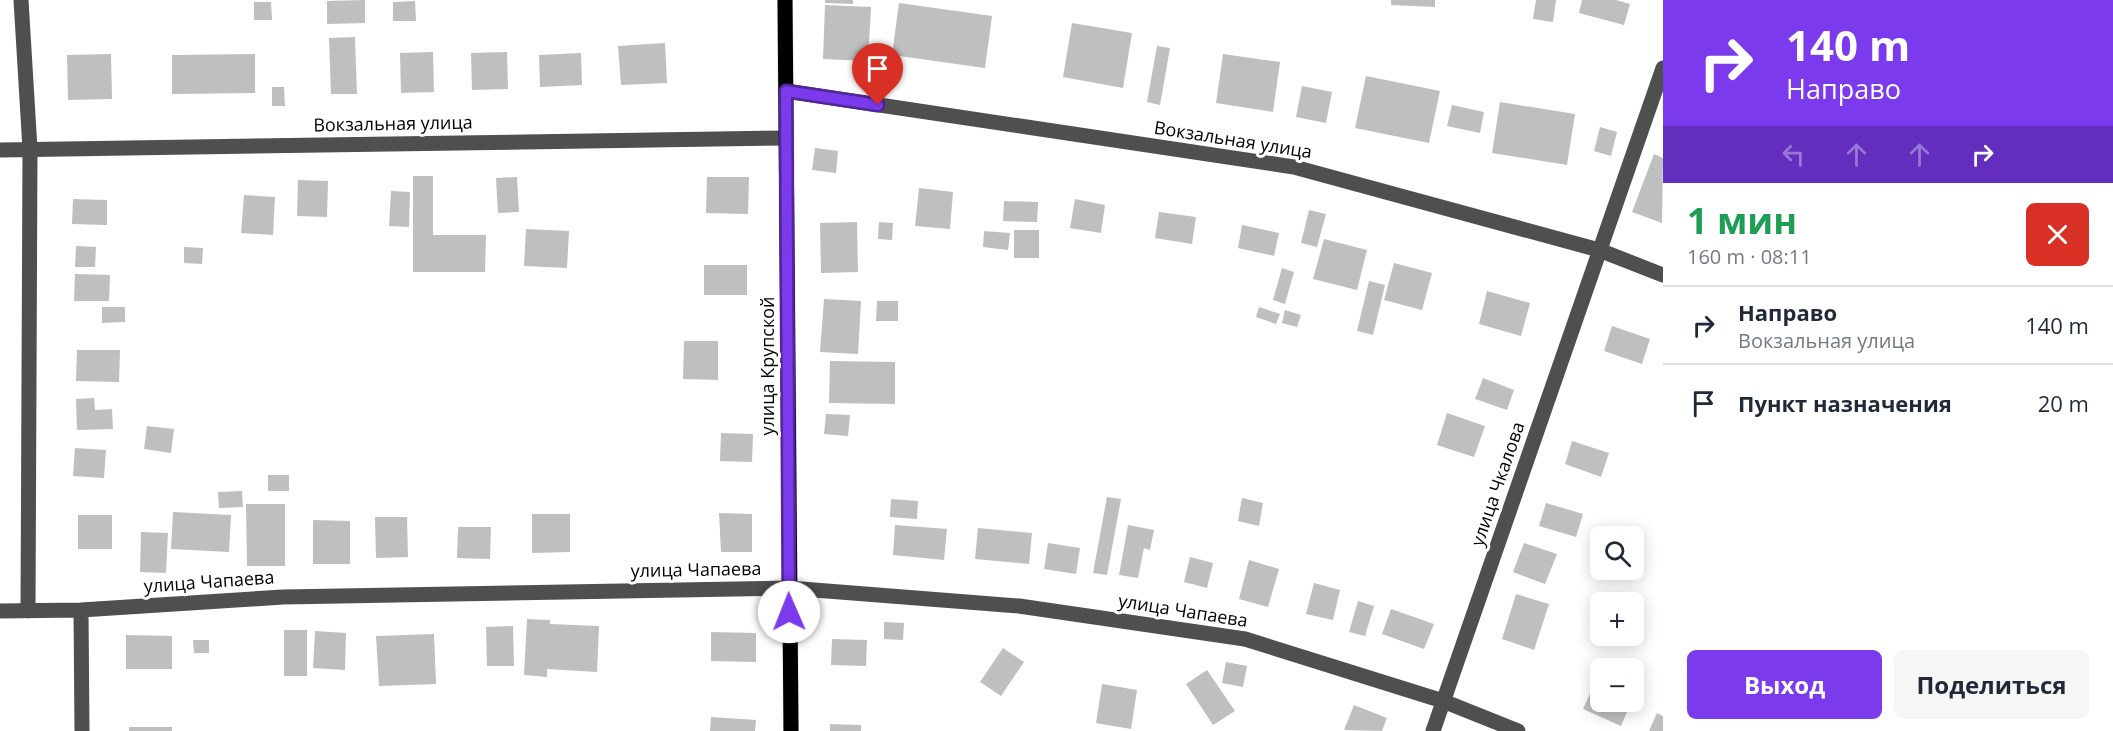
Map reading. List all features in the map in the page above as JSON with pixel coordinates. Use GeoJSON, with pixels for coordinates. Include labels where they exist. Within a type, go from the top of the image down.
{"type":"FeatureCollection","features":[{"type":"Feature","properties":{"kind":"main road","name":"улица Крупской"},"geometry":{"type":"LineString","coordinates":[[784,0],[791,731]]}},
{"type":"Feature","properties":{"kind":"street"},"geometry":{"type":"LineString","coordinates":[[21,0],[30,149],[28,611]]}},
{"type":"Feature","properties":{"kind":"street","name":"улица Чкалова"},"geometry":{"type":"LineString","coordinates":[[1432,731],[1663,68]]}},
{"type":"Feature","properties":{"kind":"street","name":"Вокзальная улица"},"geometry":{"type":"LineString","coordinates":[[786,91],[1294,167],[1599,250],[1663,274]]}},
{"type":"Feature","properties":{"kind":"street","name":"Вокзальная улица"},"geometry":{"type":"LineString","coordinates":[[0,150],[786,138]]}},
{"type":"Feature","properties":{"kind":"street","name":"улица Чапаева"},"geometry":{"type":"LineString","coordinates":[[0,611],[81,610],[283,597],[789,588],[1019,606],[1245,639],[1443,701],[1518,731]]}},
{"type":"Feature","properties":{"kind":"street"},"geometry":{"type":"LineString","coordinates":[[81,610],[82,731]]}},
{"type":"Feature","properties":{"kind":"building"},"geometry":{"type":"Polygon","coordinates":[[[365,0],[365,23],[327,24],[327,1],[365,0]]]}},
{"type":"Feature","properties":{"kind":"building"},"geometry":{"type":"Polygon","coordinates":[[[825,0],[853,0],[853,4],[825,3],[825,0]]]}},
{"type":"Feature","properties":{"kind":"building"},"geometry":{"type":"Polygon","coordinates":[[[1391,0],[1435,0],[1435,7],[1391,5],[1391,0]]]}},
{"type":"Feature","properties":{"kind":"building"},"geometry":{"type":"Polygon","coordinates":[[[1536,0],[1556,0],[1553,22],[1533,19],[1536,0]]]}},
{"type":"Feature","properties":{"kind":"building"},"geometry":{"type":"Polygon","coordinates":[[[1582,0],[1616,0],[1630,4],[1624,25],[1579,13],[1582,0]]]}},
{"type":"Feature","properties":{"kind":"building"},"geometry":{"type":"Polygon","coordinates":[[[415,1],[416,21],[393,21],[393,2],[415,1]]]}},
{"type":"Feature","properties":{"kind":"building"},"geometry":{"type":"Polygon","coordinates":[[[254,2],[271,2],[272,20],[254,20],[254,2]]]}},
{"type":"Feature","properties":{"kind":"building"},"geometry":{"type":"Polygon","coordinates":[[[899,3],[992,16],[985,68],[892,55],[899,3]]]}},
{"type":"Feature","properties":{"kind":"building"},"geometry":{"type":"Polygon","coordinates":[[[825,5],[871,7],[868,61],[823,59],[825,5]]]}},
{"type":"Feature","properties":{"kind":"building"},"geometry":{"type":"Polygon","coordinates":[[[1072,23],[1132,33],[1123,88],[1063,77],[1072,23]]]}},
{"type":"Feature","properties":{"kind":"building"},"geometry":{"type":"Polygon","coordinates":[[[355,37],[357,94],[331,94],[329,38],[355,37]]]}},
{"type":"Feature","properties":{"kind":"building"},"geometry":{"type":"Polygon","coordinates":[[[665,43],[667,83],[621,85],[618,46],[665,43]]]}},
{"type":"Feature","properties":{"kind":"building"},"geometry":{"type":"Polygon","coordinates":[[[1157,46],[1170,48],[1160,105],[1147,102],[1157,46]]]}},
{"type":"Feature","properties":{"kind":"building"},"geometry":{"type":"Polygon","coordinates":[[[433,52],[434,92],[401,93],[400,53],[433,52]]]}},
{"type":"Feature","properties":{"kind":"building"},"geometry":{"type":"Polygon","coordinates":[[[507,52],[508,89],[472,90],[471,53],[507,52]]]}},
{"type":"Feature","properties":{"kind":"building"},"geometry":{"type":"Polygon","coordinates":[[[581,53],[582,85],[540,87],[539,55],[581,53]]]}},
{"type":"Feature","properties":{"kind":"building"},"geometry":{"type":"Polygon","coordinates":[[[111,54],[112,99],[68,100],[67,55],[111,54]]]}},
{"type":"Feature","properties":{"kind":"building"},"geometry":{"type":"Polygon","coordinates":[[[255,54],[255,93],[172,94],[172,55],[255,54]]]}},
{"type":"Feature","properties":{"kind":"building"},"geometry":{"type":"Polygon","coordinates":[[[1223,54],[1280,62],[1273,112],[1216,103],[1223,54]]]}},
{"type":"Feature","properties":{"kind":"building"},"geometry":{"type":"Polygon","coordinates":[[[1366,76],[1440,91],[1429,143],[1355,128],[1366,76]]]}},
{"type":"Feature","properties":{"kind":"building"},"geometry":{"type":"Polygon","coordinates":[[[1302,86],[1332,92],[1326,123],[1296,117],[1302,86]]]}},
{"type":"Feature","properties":{"kind":"building"},"geometry":{"type":"Polygon","coordinates":[[[272,87],[284,87],[285,106],[272,106],[272,87]]]}},
{"type":"Feature","properties":{"kind":"building"},"geometry":{"type":"Polygon","coordinates":[[[1500,102],[1575,114],[1567,165],[1492,153],[1500,102]]]}},
{"type":"Feature","properties":{"kind":"building"},"geometry":{"type":"Polygon","coordinates":[[[1452,105],[1484,112],[1480,133],[1447,126],[1452,105]]]}},
{"type":"Feature","properties":{"kind":"building"},"geometry":{"type":"Polygon","coordinates":[[[1600,127],[1617,132],[1611,156],[1594,151],[1600,127]]]}},
{"type":"Feature","properties":{"kind":"building"},"geometry":{"type":"Polygon","coordinates":[[[815,148],[838,151],[836,173],[812,170],[815,148]]]}},
{"type":"Feature","properties":{"kind":"building"},"geometry":{"type":"Polygon","coordinates":[[[1654,154],[1663,158],[1662,223],[1632,212],[1654,154]]]}},
{"type":"Feature","properties":{"kind":"building"},"geometry":{"type":"Polygon","coordinates":[[[413,176],[433,176],[433,235],[486,235],[485,272],[413,272],[413,176]]]}},
{"type":"Feature","properties":{"kind":"building"},"geometry":{"type":"Polygon","coordinates":[[[517,177],[519,212],[498,213],[496,178],[517,177]]]}},
{"type":"Feature","properties":{"kind":"building"},"geometry":{"type":"Polygon","coordinates":[[[707,177],[749,177],[748,214],[706,213],[707,177]]]}},
{"type":"Feature","properties":{"kind":"building"},"geometry":{"type":"Polygon","coordinates":[[[298,180],[328,181],[327,217],[297,216],[298,180]]]}},
{"type":"Feature","properties":{"kind":"building"},"geometry":{"type":"Polygon","coordinates":[[[919,188],[953,192],[950,229],[915,226],[919,188]]]}},
{"type":"Feature","properties":{"kind":"building"},"geometry":{"type":"Polygon","coordinates":[[[391,191],[410,192],[409,227],[389,226],[391,191]]]}},
{"type":"Feature","properties":{"kind":"building"},"geometry":{"type":"Polygon","coordinates":[[[244,195],[275,197],[273,235],[241,233],[244,195]]]}},
{"type":"Feature","properties":{"kind":"building"},"geometry":{"type":"Polygon","coordinates":[[[73,199],[107,200],[107,225],[72,224],[73,199]]]}},
{"type":"Feature","properties":{"kind":"building"},"geometry":{"type":"Polygon","coordinates":[[[1075,199],[1105,205],[1101,233],[1070,228],[1075,199]]]}},
{"type":"Feature","properties":{"kind":"building"},"geometry":{"type":"Polygon","coordinates":[[[1004,201],[1038,202],[1037,222],[1003,221],[1004,201]]]}},
{"type":"Feature","properties":{"kind":"building"},"geometry":{"type":"Polygon","coordinates":[[[1309,210],[1326,214],[1317,247],[1301,243],[1309,210]]]}},
{"type":"Feature","properties":{"kind":"building"},"geometry":{"type":"Polygon","coordinates":[[[1159,212],[1196,217],[1192,244],[1155,238],[1159,212]]]}},
{"type":"Feature","properties":{"kind":"building"},"geometry":{"type":"Polygon","coordinates":[[[857,222],[858,272],[821,273],[820,223],[857,222]]]}},
{"type":"Feature","properties":{"kind":"building"},"geometry":{"type":"Polygon","coordinates":[[[879,222],[893,223],[892,240],[878,239],[879,222]]]}},
{"type":"Feature","properties":{"kind":"building"},"geometry":{"type":"Polygon","coordinates":[[[1242,225],[1279,233],[1274,256],[1238,248],[1242,225]]]}},
{"type":"Feature","properties":{"kind":"building"},"geometry":{"type":"Polygon","coordinates":[[[526,229],[569,231],[567,268],[524,266],[526,229]]]}},
{"type":"Feature","properties":{"kind":"building"},"geometry":{"type":"Polygon","coordinates":[[[1014,230],[1039,230],[1039,258],[1014,258],[1014,230]]]}},
{"type":"Feature","properties":{"kind":"building"},"geometry":{"type":"Polygon","coordinates":[[[984,231],[1010,233],[1008,250],[983,247],[984,231]]]}},
{"type":"Feature","properties":{"kind":"building"},"geometry":{"type":"Polygon","coordinates":[[[1324,239],[1367,250],[1357,290],[1313,279],[1324,239]]]}},
{"type":"Feature","properties":{"kind":"building"},"geometry":{"type":"Polygon","coordinates":[[[76,246],[96,247],[95,267],[75,267],[76,246]]]}},
{"type":"Feature","properties":{"kind":"building"},"geometry":{"type":"Polygon","coordinates":[[[184,247],[203,248],[202,264],[184,263],[184,247]]]}},
{"type":"Feature","properties":{"kind":"building"},"geometry":{"type":"Polygon","coordinates":[[[1394,263],[1432,273],[1422,310],[1384,300],[1394,263]]]}},
{"type":"Feature","properties":{"kind":"building"},"geometry":{"type":"Polygon","coordinates":[[[704,265],[747,265],[747,295],[704,295],[704,265]]]}},
{"type":"Feature","properties":{"kind":"building"},"geometry":{"type":"Polygon","coordinates":[[[1282,268],[1294,272],[1285,304],[1273,300],[1282,268]]]}},
{"type":"Feature","properties":{"kind":"building"},"geometry":{"type":"Polygon","coordinates":[[[75,274],[110,275],[109,301],[74,301],[75,274]]]}},
{"type":"Feature","properties":{"kind":"building"},"geometry":{"type":"Polygon","coordinates":[[[1369,281],[1385,285],[1373,335],[1357,331],[1369,281]]]}},
{"type":"Feature","properties":{"kind":"building"},"geometry":{"type":"Polygon","coordinates":[[[1487,291],[1530,303],[1521,336],[1479,324],[1487,291]]]}},
{"type":"Feature","properties":{"kind":"building"},"geometry":{"type":"Polygon","coordinates":[[[824,299],[861,301],[858,354],[820,352],[824,299]]]}},
{"type":"Feature","properties":{"kind":"building"},"geometry":{"type":"Polygon","coordinates":[[[877,301],[898,301],[898,321],[876,321],[877,301]]]}},
{"type":"Feature","properties":{"kind":"building"},"geometry":{"type":"Polygon","coordinates":[[[102,307],[125,307],[125,322],[102,323],[102,307]]]}},
{"type":"Feature","properties":{"kind":"building"},"geometry":{"type":"Polygon","coordinates":[[[1259,307],[1280,314],[1276,324],[1256,317],[1259,307]]]}},
{"type":"Feature","properties":{"kind":"building"},"geometry":{"type":"Polygon","coordinates":[[[1285,310],[1301,315],[1297,327],[1282,323],[1285,310]]]}},
{"type":"Feature","properties":{"kind":"building"},"geometry":{"type":"Polygon","coordinates":[[[1612,326],[1650,339],[1642,364],[1604,351],[1612,326]]]}},
{"type":"Feature","properties":{"kind":"building"},"geometry":{"type":"Polygon","coordinates":[[[684,341],[718,341],[718,380],[683,379],[684,341]]]}},
{"type":"Feature","properties":{"kind":"building"},"geometry":{"type":"Polygon","coordinates":[[[77,350],[120,350],[119,382],[76,381],[77,350]]]}},
{"type":"Feature","properties":{"kind":"building"},"geometry":{"type":"Polygon","coordinates":[[[830,361],[895,362],[895,404],[829,403],[830,361]]]}},
{"type":"Feature","properties":{"kind":"building"},"geometry":{"type":"Polygon","coordinates":[[[1483,378],[1514,390],[1507,410],[1475,399],[1483,378]]]}},
{"type":"Feature","properties":{"kind":"building"},"geometry":{"type":"Polygon","coordinates":[[[94,398],[95,410],[112,409],[113,429],[77,430],[76,399],[94,398]]]}},
{"type":"Feature","properties":{"kind":"building"},"geometry":{"type":"Polygon","coordinates":[[[1447,413],[1485,426],[1474,457],[1437,445],[1447,413]]]}},
{"type":"Feature","properties":{"kind":"building"},"geometry":{"type":"Polygon","coordinates":[[[826,414],[850,415],[848,436],[824,434],[826,414]]]}},
{"type":"Feature","properties":{"kind":"building"},"geometry":{"type":"Polygon","coordinates":[[[147,426],[174,429],[171,453],[144,449],[147,426]]]}},
{"type":"Feature","properties":{"kind":"building"},"geometry":{"type":"Polygon","coordinates":[[[721,433],[753,434],[752,462],[720,461],[721,433]]]}},
{"type":"Feature","properties":{"kind":"building"},"geometry":{"type":"Polygon","coordinates":[[[1572,441],[1609,453],[1601,477],[1565,464],[1572,441]]]}},
{"type":"Feature","properties":{"kind":"building"},"geometry":{"type":"Polygon","coordinates":[[[75,448],[106,450],[104,478],[73,476],[75,448]]]}},
{"type":"Feature","properties":{"kind":"building"},"geometry":{"type":"Polygon","coordinates":[[[268,475],[289,475],[289,491],[268,491],[268,475]]]}},
{"type":"Feature","properties":{"kind":"building"},"geometry":{"type":"Polygon","coordinates":[[[242,491],[243,507],[219,508],[218,492],[242,491]]]}},
{"type":"Feature","properties":{"kind":"building"},"geometry":{"type":"Polygon","coordinates":[[[1107,497],[1121,499],[1107,575],[1093,573],[1107,497]]]}},
{"type":"Feature","properties":{"kind":"building"},"geometry":{"type":"Polygon","coordinates":[[[1242,498],[1263,503],[1259,526],[1238,521],[1242,498]]]}},
{"type":"Feature","properties":{"kind":"building"},"geometry":{"type":"Polygon","coordinates":[[[891,499],[918,501],[917,519],[890,517],[891,499]]]}},
{"type":"Feature","properties":{"kind":"building"},"geometry":{"type":"Polygon","coordinates":[[[1546,503],[1583,514],[1576,537],[1539,526],[1546,503]]]}},
{"type":"Feature","properties":{"kind":"building"},"geometry":{"type":"Polygon","coordinates":[[[246,504],[285,504],[285,566],[247,566],[246,504]]]}},
{"type":"Feature","properties":{"kind":"building"},"geometry":{"type":"Polygon","coordinates":[[[173,512],[231,515],[229,552],[171,549],[173,512]]]}},
{"type":"Feature","properties":{"kind":"building"},"geometry":{"type":"Polygon","coordinates":[[[719,513],[752,514],[752,552],[721,552],[719,513]]]}},
{"type":"Feature","properties":{"kind":"building"},"geometry":{"type":"Polygon","coordinates":[[[532,514],[570,514],[570,552],[532,553],[532,514]]]}},
{"type":"Feature","properties":{"kind":"building"},"geometry":{"type":"Polygon","coordinates":[[[78,515],[112,515],[112,549],[78,549],[78,515]]]}},
{"type":"Feature","properties":{"kind":"building"},"geometry":{"type":"Polygon","coordinates":[[[375,517],[407,517],[408,557],[376,558],[375,517]]]}},
{"type":"Feature","properties":{"kind":"building"},"geometry":{"type":"Polygon","coordinates":[[[313,520],[350,521],[350,564],[313,564],[313,520]]]}},
{"type":"Feature","properties":{"kind":"building"},"geometry":{"type":"Polygon","coordinates":[[[895,525],[947,529],[944,560],[893,555],[895,525]]]}},
{"type":"Feature","properties":{"kind":"building"},"geometry":{"type":"Polygon","coordinates":[[[1128,525],[1154,530],[1150,550],[1144,548],[1138,578],[1119,575],[1128,525]]]}},
{"type":"Feature","properties":{"kind":"building"},"geometry":{"type":"Polygon","coordinates":[[[458,527],[491,527],[490,559],[457,558],[458,527]]]}},
{"type":"Feature","properties":{"kind":"building"},"geometry":{"type":"Polygon","coordinates":[[[978,528],[1032,533],[1029,564],[975,559],[978,528]]]}},
{"type":"Feature","properties":{"kind":"building"},"geometry":{"type":"Polygon","coordinates":[[[141,532],[168,533],[166,573],[140,572],[141,532]]]}},
{"type":"Feature","properties":{"kind":"building"},"geometry":{"type":"Polygon","coordinates":[[[1048,543],[1080,548],[1076,574],[1044,569],[1048,543]]]}},
{"type":"Feature","properties":{"kind":"building"},"geometry":{"type":"Polygon","coordinates":[[[1524,543],[1557,554],[1545,584],[1513,572],[1524,543]]]}},
{"type":"Feature","properties":{"kind":"building"},"geometry":{"type":"Polygon","coordinates":[[[1190,557],[1213,563],[1207,588],[1184,582],[1190,557]]]}},
{"type":"Feature","properties":{"kind":"building"},"geometry":{"type":"Polygon","coordinates":[[[1249,560],[1279,569],[1268,607],[1239,599],[1249,560]]]}},
{"type":"Feature","properties":{"kind":"building"},"geometry":{"type":"Polygon","coordinates":[[[1314,583],[1340,590],[1333,620],[1306,614],[1314,583]]]}},
{"type":"Feature","properties":{"kind":"building"},"geometry":{"type":"Polygon","coordinates":[[[1516,594],[1549,604],[1534,650],[1502,639],[1516,594]]]}},
{"type":"Feature","properties":{"kind":"building"},"geometry":{"type":"Polygon","coordinates":[[[1358,601],[1374,606],[1365,636],[1349,632],[1358,601]]]}},
{"type":"Feature","properties":{"kind":"building"},"geometry":{"type":"Polygon","coordinates":[[[1391,609],[1434,624],[1424,649],[1382,634],[1391,609]]]}},
{"type":"Feature","properties":{"kind":"building"},"geometry":{"type":"Polygon","coordinates":[[[527,619],[550,620],[550,624],[599,626],[597,672],[547,669],[547,677],[524,675],[527,619]]]}},
{"type":"Feature","properties":{"kind":"building"},"geometry":{"type":"Polygon","coordinates":[[[884,622],[904,623],[903,640],[884,639],[884,622]]]}},
{"type":"Feature","properties":{"kind":"building"},"geometry":{"type":"Polygon","coordinates":[[[513,626],[514,666],[487,666],[486,627],[513,626]]]}},
{"type":"Feature","properties":{"kind":"building"},"geometry":{"type":"Polygon","coordinates":[[[284,630],[307,630],[307,676],[284,676],[284,630]]]}},
{"type":"Feature","properties":{"kind":"building"},"geometry":{"type":"Polygon","coordinates":[[[315,631],[346,633],[345,670],[313,668],[315,631]]]}},
{"type":"Feature","properties":{"kind":"building"},"geometry":{"type":"Polygon","coordinates":[[[711,632],[756,633],[756,662],[711,661],[711,632]]]}},
{"type":"Feature","properties":{"kind":"building"},"geometry":{"type":"Polygon","coordinates":[[[434,634],[436,684],[379,686],[376,636],[434,634]]]}},
{"type":"Feature","properties":{"kind":"building"},"geometry":{"type":"Polygon","coordinates":[[[126,635],[172,636],[172,669],[126,669],[126,635]]]}},
{"type":"Feature","properties":{"kind":"building"},"geometry":{"type":"Polygon","coordinates":[[[832,639],[867,640],[866,666],[831,665],[832,639]]]}},
{"type":"Feature","properties":{"kind":"building"},"geometry":{"type":"Polygon","coordinates":[[[193,640],[209,640],[209,653],[194,653],[193,640]]]}},
{"type":"Feature","properties":{"kind":"building"},"geometry":{"type":"Polygon","coordinates":[[[1003,648],[1024,662],[1001,696],[980,682],[1003,648]]]}},
{"type":"Feature","properties":{"kind":"building"},"geometry":{"type":"Polygon","coordinates":[[[1226,662],[1247,666],[1243,687],[1222,683],[1226,662]]]}},
{"type":"Feature","properties":{"kind":"building"},"geometry":{"type":"Polygon","coordinates":[[[1207,670],[1235,711],[1213,725],[1186,684],[1207,670]]]}},
{"type":"Feature","properties":{"kind":"building"},"geometry":{"type":"Polygon","coordinates":[[[1102,684],[1137,690],[1131,729],[1096,723],[1102,684]]]}},
{"type":"Feature","properties":{"kind":"building"},"geometry":{"type":"Polygon","coordinates":[[[1590,694],[1590,712],[1627,712],[1621,726],[1583,709],[1590,694]]]}},
{"type":"Feature","properties":{"kind":"building"},"geometry":{"type":"Polygon","coordinates":[[[1354,705],[1387,718],[1382,731],[1344,730],[1354,705]]]}},
{"type":"Feature","properties":{"kind":"building"},"geometry":{"type":"Polygon","coordinates":[[[1657,713],[1663,716],[1663,731],[1649,731],[1657,713]]]}},
{"type":"Feature","properties":{"kind":"building"},"geometry":{"type":"Polygon","coordinates":[[[711,717],[756,720],[755,731],[710,731],[711,717]]]}},
{"type":"Feature","properties":{"kind":"building"},"geometry":{"type":"Polygon","coordinates":[[[830,724],[861,725],[861,731],[830,731],[830,724]]]}},
{"type":"Feature","properties":{"kind":"building"},"geometry":{"type":"Polygon","coordinates":[[[129,727],[172,727],[172,731],[129,731],[129,727]]]}},
{"type":"Feature","properties":{"kind":"route"},"geometry":{"type":"LineString","coordinates":[[789,612],[786,91],[878,105]]}}]}
